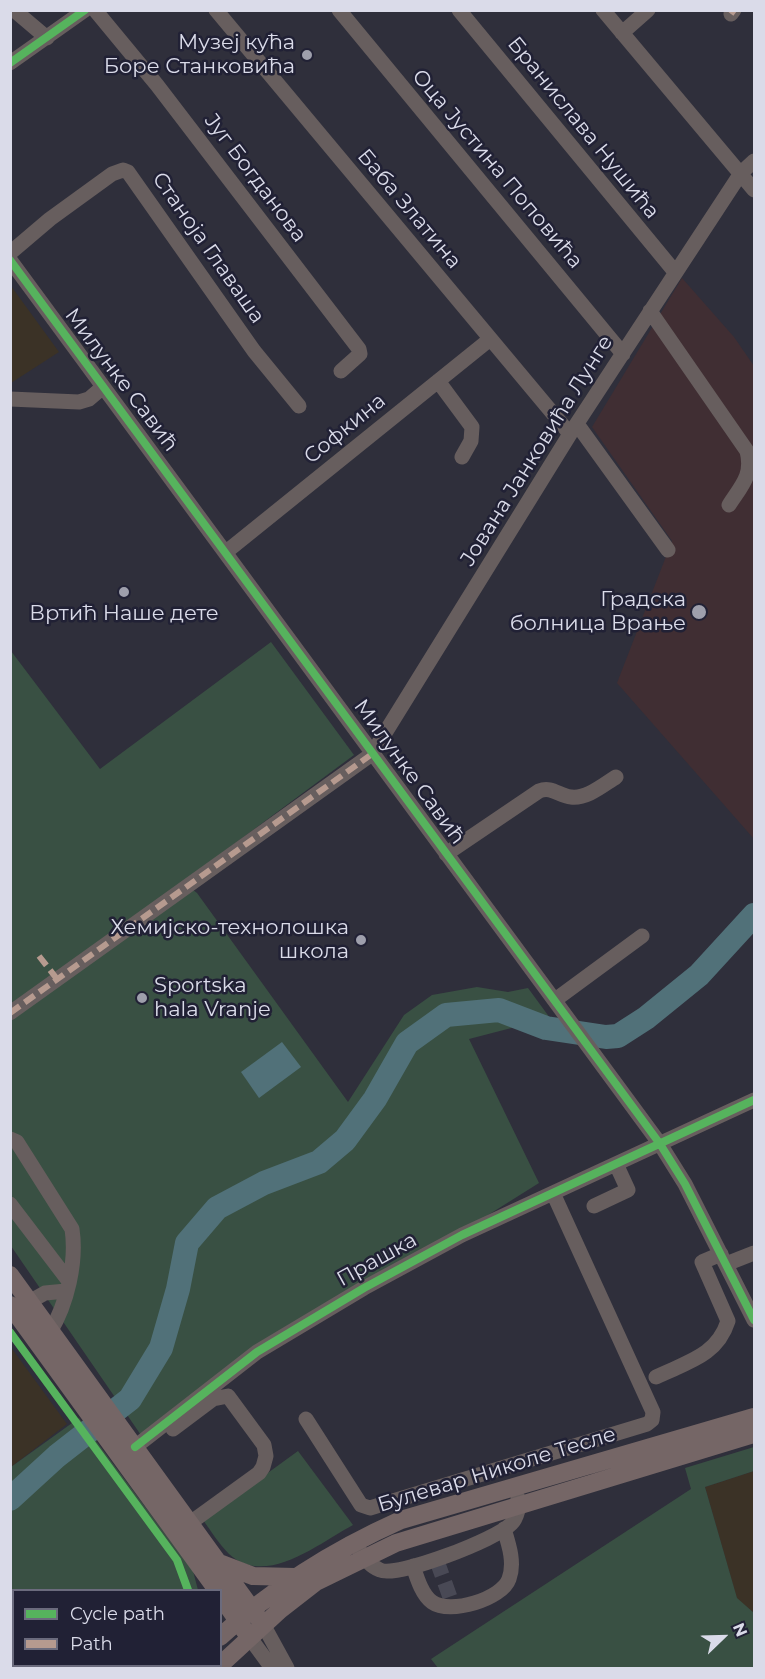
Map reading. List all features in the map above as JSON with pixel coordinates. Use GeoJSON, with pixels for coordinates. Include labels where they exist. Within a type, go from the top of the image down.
{"type":"FeatureCollection","features":[{"type":"Feature","properties":{"kind":"main road"},"geometry":{"type":"LineString","coordinates":[[10,1275],[50,1332],[85,1394]]}},
{"type":"Feature","properties":{"kind":"main road"},"geometry":{"type":"LineString","coordinates":[[10,1305],[190,1523],[210,1565],[217,1589]]}},
{"type":"Feature","properties":{"kind":"main road","name":"Булевар Николе Тесле"},"geometry":{"type":"LineString","coordinates":[[222,1635],[295,1577],[354,1541],[401,1520],[750,1417]]}},
{"type":"Feature","properties":{"kind":"main road","name":"Булевар Николе Тесле"},"geometry":{"type":"LineString","coordinates":[[222,1664],[316,1582],[363,1557],[420,1533],[754,1434]]}},
{"type":"Feature","properties":{"kind":"main road"},"geometry":{"type":"LineString","coordinates":[[126,1445],[257,1632]]}},
{"type":"Feature","properties":{"kind":"main road"},"geometry":{"type":"LineString","coordinates":[[210,1565],[253,1576],[295,1577]]}},
{"type":"Feature","properties":{"kind":"main road"},"geometry":{"type":"LineString","coordinates":[[207,1589],[210,1565]]}},
{"type":"Feature","properties":{"kind":"main road"},"geometry":{"type":"LineString","coordinates":[[222,1597],[245,1615]]}},
{"type":"Feature","properties":{"kind":"street"},"geometry":{"type":"LineString","coordinates":[[14,10],[47,38]]}},
{"type":"Feature","properties":{"kind":"street"},"geometry":{"type":"LineString","coordinates":[[10,63],[85,10]]}},
{"type":"Feature","properties":{"kind":"street","name":"Југ Богданова"},"geometry":{"type":"LineString","coordinates":[[95,10],[157,85],[359,349],[360,354],[357,360],[340,370]]}},
{"type":"Feature","properties":{"kind":"street","name":"Оца Јустина Поповића"},"geometry":{"type":"LineString","coordinates":[[339,10],[623,354]]}},
{"type":"Feature","properties":{"kind":"street","name":"Бранислава Нушића"},"geometry":{"type":"LineString","coordinates":[[459,10],[675,272]]}},
{"type":"Feature","properties":{"kind":"street"},"geometry":{"type":"LineString","coordinates":[[603,10],[754,190]]}},
{"type":"Feature","properties":{"kind":"street"},"geometry":{"type":"LineString","coordinates":[[622,33],[648,10]]}},
{"type":"Feature","properties":{"kind":"street","name":"Баба Златина"},"geometry":{"type":"LineString","coordinates":[[223,13],[489,340],[574,429],[668,550]]}},
{"type":"Feature","properties":{"kind":"street","name":"Јована Јанковића Лунге"},"geometry":{"type":"LineString","coordinates":[[372,754],[574,429],[675,272],[741,173],[754,161]]}},
{"type":"Feature","properties":{"kind":"street","name":"Станоја Главаша"},"geometry":{"type":"LineString","coordinates":[[10,253],[50,219],[112,174],[123,170],[128,172],[254,351],[299,406]]}},
{"type":"Feature","properties":{"kind":"street","name":"Милунке Савић"},"geometry":{"type":"LineString","coordinates":[[10,260],[660,1144],[685,1184],[754,1320]]}},
{"type":"Feature","properties":{"kind":"street"},"geometry":{"type":"LineString","coordinates":[[650,311],[747,451],[751,466],[748,475],[729,505]]}},
{"type":"Feature","properties":{"kind":"street","name":"Софкина"},"geometry":{"type":"LineString","coordinates":[[226,552],[489,340]]}},
{"type":"Feature","properties":{"kind":"street"},"geometry":{"type":"LineString","coordinates":[[438,381],[472,427],[471,441],[462,456]]}},
{"type":"Feature","properties":{"kind":"street"},"geometry":{"type":"LineString","coordinates":[[10,399],[79,402],[89,399],[103,387]]}},
{"type":"Feature","properties":{"kind":"street"},"geometry":{"type":"LineString","coordinates":[[10,1012],[372,754]]}},
{"type":"Feature","properties":{"kind":"street"},"geometry":{"type":"LineString","coordinates":[[446,854],[539,791],[546,788],[569,797],[580,797],[616,777]]}},
{"type":"Feature","properties":{"kind":"street"},"geometry":{"type":"LineString","coordinates":[[555,1000],[642,936]]}},
{"type":"Feature","properties":{"kind":"street","name":"Прашка"},"geometry":{"type":"LineString","coordinates":[[126,1445],[204,1399],[257,1352],[364,1288],[462,1235],[754,1100]]}},
{"type":"Feature","properties":{"kind":"street"},"geometry":{"type":"LineString","coordinates":[[10,1139],[17,1142],[72,1228],[75,1245],[63,1310],[50,1332]]}},
{"type":"Feature","properties":{"kind":"street"},"geometry":{"type":"LineString","coordinates":[[594,1206],[628,1190],[616,1164]]}},
{"type":"Feature","properties":{"kind":"street"},"geometry":{"type":"LineString","coordinates":[[306,1419],[361,1505],[370,1508],[647,1424],[651,1420],[652,1412],[553,1193]]}},
{"type":"Feature","properties":{"kind":"street"},"geometry":{"type":"LineString","coordinates":[[10,1204],[67,1285]]}},
{"type":"Feature","properties":{"kind":"street"},"geometry":{"type":"LineString","coordinates":[[656,1377],[711,1350],[722,1338],[728,1321],[702,1262],[754,1253]]}},
{"type":"Feature","properties":{"kind":"street"},"geometry":{"type":"LineString","coordinates":[[29,1302],[67,1285]]}},
{"type":"Feature","properties":{"kind":"street"},"geometry":{"type":"LineString","coordinates":[[168,1432],[204,1399],[220,1396],[233,1399],[264,1445],[266,1455],[259,1473],[190,1523]]}},
{"type":"Feature","properties":{"kind":"street"},"geometry":{"type":"LineString","coordinates":[[354,1541],[363,1557],[379,1570],[390,1572],[437,1560],[494,1536],[512,1523],[520,1505],[514,1486]]}},
{"type":"Feature","properties":{"kind":"street"},"geometry":{"type":"LineString","coordinates":[[413,1566],[428,1599],[441,1607],[495,1594],[507,1584],[510,1574],[511,1553],[504,1529]]}},
{"type":"Feature","properties":{"kind":"street"},"geometry":{"type":"LineString","coordinates":[[257,1632],[272,1668]]}},
{"type":"Feature","properties":{"kind":"street"},"geometry":{"type":"LineString","coordinates":[[257,1632],[287,1668]]}},
{"type":"Feature","properties":{"kind":"shaded area","name":"Градска болница Врање"},"geometry":{"type":"Polygon","coordinates":[[[682,278],[734,337],[754,366],[754,839],[617,683],[672,541],[592,427],[682,278]]]}},
{"type":"Feature","properties":{"kind":"shaded area"},"geometry":{"type":"Polygon","coordinates":[[[11,286],[59,352],[10,383],[11,286]]]}},
{"type":"Feature","properties":{"kind":"shaded area"},"geometry":{"type":"Polygon","coordinates":[[[271,642],[354,755],[183,882],[197,893],[348,1102],[404,1015],[432,995],[477,987],[508,992],[528,988],[550,1018],[469,1039],[539,1183],[227,1379],[145,1441],[11,1246],[11,651],[100,769],[271,642]]]}},
{"type":"Feature","properties":{"kind":"shaded area"},"geometry":{"type":"Polygon","coordinates":[[[282,1042],[301,1067],[259,1098],[241,1072],[282,1042]]]}},
{"type":"Feature","properties":{"kind":"shaded area"},"geometry":{"type":"Polygon","coordinates":[[[10,1346],[67,1424],[11,1467],[10,1467],[10,1346]]]}},
{"type":"Feature","properties":{"kind":"shaded area"},"geometry":{"type":"Polygon","coordinates":[[[79,1418],[193,1571],[198,1589],[12,1589],[12,1667],[172,1667],[11,1668],[11,1467],[79,1418]]]}},
{"type":"Feature","properties":{"kind":"shaded area"},"geometry":{"type":"Polygon","coordinates":[[[754,1447],[754,1471],[705,1487],[737,1598],[754,1613],[754,1668],[438,1668],[431,1659],[691,1489],[685,1468],[754,1447]]]}},
{"type":"Feature","properties":{"kind":"shaded area"},"geometry":{"type":"Polygon","coordinates":[[[298,1451],[353,1525],[309,1551],[276,1565],[259,1566],[244,1563],[225,1550],[203,1520],[298,1451]]]}},
{"type":"Feature","properties":{"kind":"shaded area"},"geometry":{"type":"Polygon","coordinates":[[[754,1471],[754,1613],[737,1599],[705,1487],[754,1471]]]}},
{"type":"Feature","properties":{"kind":"waterway"},"geometry":{"type":"LineString","coordinates":[[10,1499],[57,1456],[130,1399],[161,1348],[178,1289],[187,1243],[217,1208],[264,1183],[319,1162],[345,1140],[375,1099],[407,1043],[446,1015],[499,1010],[546,1028],[606,1037],[618,1036],[646,1018],[699,975],[754,915]]}},
{"type":"Feature","properties":{"kind":"tunnel"},"geometry":{"type":"LineString","coordinates":[[437,1561],[451,1600]]}},
{"type":"Feature","properties":{"kind":"marked path"},"geometry":{"type":"LineString","coordinates":[[731,14],[734,10]]}},
{"type":"Feature","properties":{"kind":"marked path"},"geometry":{"type":"LineString","coordinates":[[10,1013],[372,754]]}},
{"type":"Feature","properties":{"kind":"marked path"},"geometry":{"type":"LineString","coordinates":[[39,956],[57,979]]}},
{"type":"Feature","properties":{"kind":"cycle path"},"geometry":{"type":"LineString","coordinates":[[10,63],[85,10]]}},
{"type":"Feature","properties":{"kind":"cycle path"},"geometry":{"type":"LineString","coordinates":[[10,260],[660,1144],[685,1184],[754,1320]]}},
{"type":"Feature","properties":{"kind":"cycle path"},"geometry":{"type":"LineString","coordinates":[[135,1447],[257,1352],[364,1288],[462,1235],[754,1100]]}},
{"type":"Feature","properties":{"kind":"cycle path"},"geometry":{"type":"LineString","coordinates":[[10,1332],[177,1560],[188,1589]]}},
{"type":"Feature","properties":{"kind":"place","name":"Музеј кућа Боре Станковића"},"geometry":{"type":"Point","coordinates":[307,55]}},
{"type":"Feature","properties":{"kind":"place","name":"Вртић Наше дете"},"geometry":{"type":"Point","coordinates":[124,592]}},
{"type":"Feature","properties":{"kind":"place","name":"Градска болница Врање"},"geometry":{"type":"Point","coordinates":[699,612]}},
{"type":"Feature","properties":{"kind":"place","name":"Хемијско-технолошка школа"},"geometry":{"type":"Point","coordinates":[361,940]}},
{"type":"Feature","properties":{"kind":"place","name":"Sportska hala Vranje"},"geometry":{"type":"Point","coordinates":[142,998]}}]}
